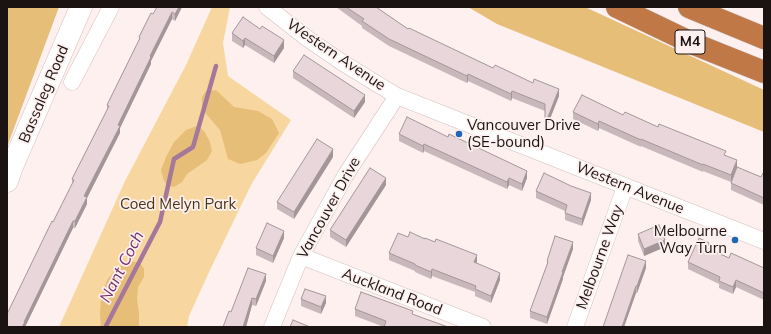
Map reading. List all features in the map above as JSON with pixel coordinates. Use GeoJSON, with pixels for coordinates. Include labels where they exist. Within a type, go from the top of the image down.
{"type":"FeatureCollection","features":[{"type":"Feature","properties":{"kind":"highway","name":"M4"},"geometry":{"type":"LineString","coordinates":[[617,7],[694,44],[764,72]]}},
{"type":"Feature","properties":{"kind":"highway","name":"M4"},"geometry":{"type":"LineString","coordinates":[[689,7],[764,38]]}},
{"type":"Feature","properties":{"kind":"street","name":"Bassaleg Road"},"geometry":{"type":"LineString","coordinates":[[7,181],[81,7]]}},
{"type":"Feature","properties":{"kind":"street","name":"Bassaleg Road"},"geometry":{"type":"LineString","coordinates":[[72,82],[110,7]]}},
{"type":"Feature","properties":{"kind":"street","name":"Western Avenue"},"geometry":{"type":"LineString","coordinates":[[267,7],[308,40],[397,96],[764,241]]}},
{"type":"Feature","properties":{"kind":"street","name":"Vancouver Drive"},"geometry":{"type":"LineString","coordinates":[[272,327],[301,256],[344,176],[397,96]]}},
{"type":"Feature","properties":{"kind":"street","name":"Melbourne Way"},"geometry":{"type":"LineString","coordinates":[[575,327],[625,186]]}},
{"type":"Feature","properties":{"kind":"street","name":"Auckland Road"},"geometry":{"type":"LineString","coordinates":[[301,256],[483,327]]}},
{"type":"Feature","properties":{"kind":"green space","name":"Coed Melyn Park"},"geometry":{"type":"Polygon","coordinates":[[[212,7],[230,7],[223,43],[228,76],[291,120],[251,185],[189,316],[187,327],[59,327],[125,181],[186,65],[212,7]]]}},
{"type":"Feature","properties":{"kind":"shaded area"},"geometry":{"type":"Polygon","coordinates":[[[7,7],[59,7],[7,147],[7,7]]]}},
{"type":"Feature","properties":{"kind":"shaded area"},"geometry":{"type":"Polygon","coordinates":[[[468,7],[585,7],[764,90],[764,132],[497,24],[468,7]]]}},
{"type":"Feature","properties":{"kind":"shaded area"},"geometry":{"type":"Polygon","coordinates":[[[216,90],[234,107],[258,111],[272,119],[279,133],[266,153],[257,160],[240,164],[228,159],[220,130],[202,109],[202,97],[206,91],[216,90]]]}},
{"type":"Feature","properties":{"kind":"shaded area"},"geometry":{"type":"Polygon","coordinates":[[[197,126],[204,131],[210,142],[212,151],[207,160],[187,174],[182,182],[174,187],[169,186],[164,181],[161,170],[166,157],[174,142],[186,130],[197,126]]]}},
{"type":"Feature","properties":{"kind":"shaded area"},"geometry":{"type":"Polygon","coordinates":[[[131,261],[140,263],[144,269],[144,277],[138,287],[137,299],[139,327],[101,327],[101,297],[107,280],[118,267],[131,261]]]}},
{"type":"Feature","properties":{"kind":"building"},"geometry":{"type":"Polygon","coordinates":[[[157,7],[179,7],[175,14],[172,12],[150,56],[151,57],[118,125],[120,126],[84,196],[87,197],[75,221],[73,221],[25,322],[22,327],[7,327],[7,314],[52,221],[53,222],[74,180],[72,179],[109,106],[107,105],[140,38],[139,37],[151,13],[153,14],[157,7]]]}},
{"type":"Feature","properties":{"kind":"building"},"geometry":{"type":"Polygon","coordinates":[[[346,7],[376,7],[408,29],[409,28],[493,68],[495,65],[533,83],[534,79],[559,89],[546,122],[545,104],[512,91],[511,94],[468,74],[467,76],[389,39],[362,21],[364,19],[346,7]]]}},
{"type":"Feature","properties":{"kind":"building"},"geometry":{"type":"Polygon","coordinates":[[[243,17],[260,29],[262,26],[284,40],[274,56],[245,38],[243,41],[232,33],[243,17]]]}},
{"type":"Feature","properties":{"kind":"building"},"geometry":{"type":"Polygon","coordinates":[[[304,55],[365,95],[354,111],[293,71],[304,55]]]}},
{"type":"Feature","properties":{"kind":"building"},"geometry":{"type":"Polygon","coordinates":[[[582,95],[623,115],[625,112],[658,127],[659,124],[726,151],[724,155],[737,160],[731,175],[641,140],[599,121],[598,124],[573,112],[582,95]]]}},
{"type":"Feature","properties":{"kind":"building"},"geometry":{"type":"Polygon","coordinates":[[[407,117],[448,137],[449,134],[527,171],[522,184],[509,178],[507,182],[424,144],[423,146],[399,134],[407,117]]]}},
{"type":"Feature","properties":{"kind":"building"},"geometry":{"type":"Polygon","coordinates":[[[317,139],[333,149],[294,212],[277,202],[317,139]]]}},
{"type":"Feature","properties":{"kind":"building"},"geometry":{"type":"Polygon","coordinates":[[[737,167],[761,177],[764,173],[764,198],[731,183],[737,167]]]}},
{"type":"Feature","properties":{"kind":"building"},"geometry":{"type":"Polygon","coordinates":[[[370,168],[386,178],[346,240],[330,230],[370,168]]]}},
{"type":"Feature","properties":{"kind":"building"},"geometry":{"type":"Polygon","coordinates":[[[544,173],[571,186],[591,193],[582,219],[565,213],[567,205],[536,191],[544,173]]]}},
{"type":"Feature","properties":{"kind":"building"},"geometry":{"type":"Polygon","coordinates":[[[267,223],[284,231],[273,256],[256,248],[267,223]]]}},
{"type":"Feature","properties":{"kind":"building"},"geometry":{"type":"Polygon","coordinates":[[[659,225],[665,240],[644,249],[638,234],[659,225]]]}},
{"type":"Feature","properties":{"kind":"building"},"geometry":{"type":"Polygon","coordinates":[[[410,232],[435,242],[436,239],[477,255],[474,262],[500,273],[491,296],[475,289],[476,286],[432,269],[431,272],[389,253],[398,233],[408,237],[410,232]]]}},
{"type":"Feature","properties":{"kind":"building"},"geometry":{"type":"Polygon","coordinates":[[[555,236],[573,242],[547,317],[530,311],[548,262],[547,261],[555,236]]]}},
{"type":"Feature","properties":{"kind":"building"},"geometry":{"type":"Polygon","coordinates":[[[699,238],[709,243],[707,248],[729,258],[731,253],[764,268],[764,293],[736,280],[733,287],[719,281],[720,277],[688,262],[699,238]]]}},
{"type":"Feature","properties":{"kind":"building"},"geometry":{"type":"Polygon","coordinates":[[[628,255],[646,261],[622,327],[603,327],[628,255]]]}},
{"type":"Feature","properties":{"kind":"building"},"geometry":{"type":"Polygon","coordinates":[[[248,268],[266,274],[256,299],[252,298],[243,327],[223,327],[229,311],[231,312],[248,268]]]}},
{"type":"Feature","properties":{"kind":"building"},"geometry":{"type":"Polygon","coordinates":[[[305,289],[326,296],[321,307],[301,299],[305,289]]]}},
{"type":"Feature","properties":{"kind":"building"},"geometry":{"type":"Polygon","coordinates":[[[361,292],[413,311],[412,314],[448,327],[384,327],[386,321],[355,309],[361,292]]]}},
{"type":"Feature","properties":{"kind":"building"},"geometry":{"type":"Polygon","coordinates":[[[293,320],[310,327],[290,327],[293,320]]]}},
{"type":"Feature","properties":{"kind":"waterway","name":"Nant Coch"},"geometry":{"type":"LineString","coordinates":[[107,327],[106,326],[160,222],[174,159],[193,147],[216,66]]}},
{"type":"Feature","properties":{"kind":"place","name":"Vancouver Drive (SE-bound)"},"geometry":{"type":"Point","coordinates":[459,134]}},
{"type":"Feature","properties":{"kind":"place","name":"Melbourne Way Turn"},"geometry":{"type":"Point","coordinates":[735,240]}}]}
